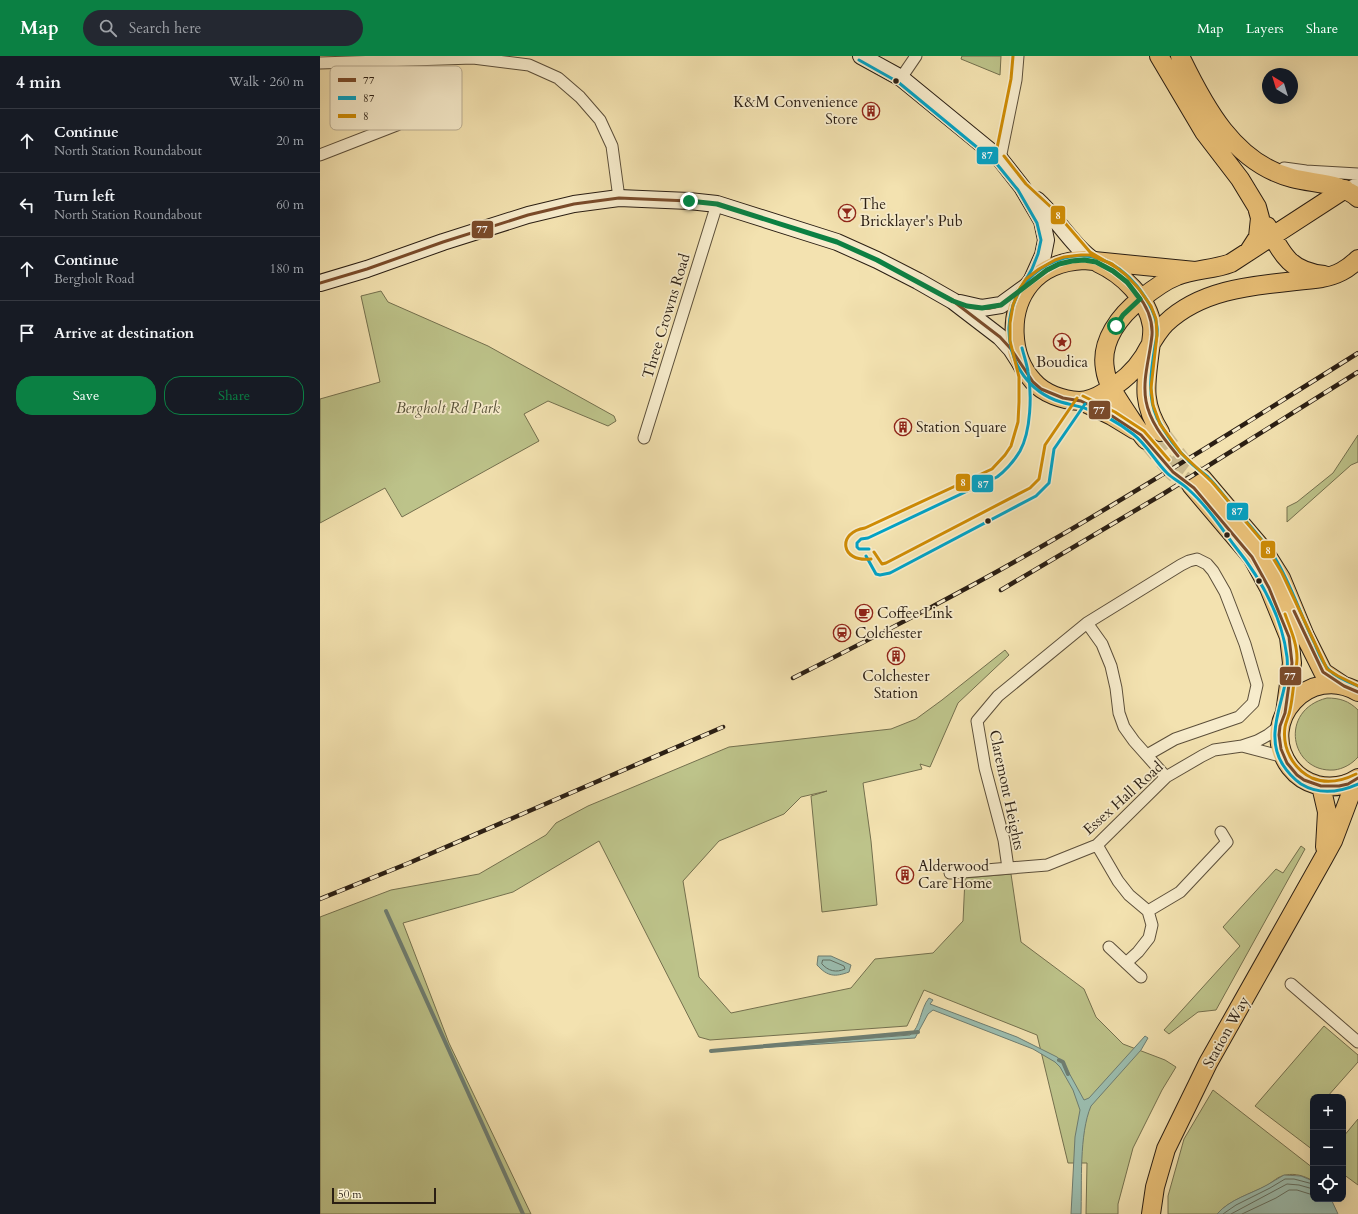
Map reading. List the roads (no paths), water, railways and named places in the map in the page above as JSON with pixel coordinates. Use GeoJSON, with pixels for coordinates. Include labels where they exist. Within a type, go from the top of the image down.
{"type":"FeatureCollection","features":[{"type":"Feature","properties":{"kind":"main road"},"geometry":{"type":"LineString","coordinates":[[861,56],[901,78],[1000,159],[1022,187],[1042,221],[1046,240],[1043,255],[1037,271],[1020,301],[1015,317],[1014,336],[1021,364]]}},
{"type":"Feature","properties":{"kind":"main road"},"geometry":{"type":"LineString","coordinates":[[1159,56],[1200,126],[1240,180],[1257,207],[1286,258],[1294,265],[1314,274],[1335,275]]}},
{"type":"Feature","properties":{"kind":"main road"},"geometry":{"type":"LineString","coordinates":[[1180,56],[1210,112],[1226,134],[1240,149],[1264,167],[1277,174],[1354,190]]}},
{"type":"Feature","properties":{"kind":"main road"},"geometry":{"type":"LineString","coordinates":[[1022,187],[1049,212],[1079,248],[1096,262],[1124,279],[1146,309],[1152,325],[1146,380],[1146,400],[1149,412],[1149,436]]}},
{"type":"Feature","properties":{"kind":"main road"},"geometry":{"type":"LineString","coordinates":[[1149,436],[1105,392],[1104,359],[1108,342],[1123,315],[1140,299],[1166,281],[1195,271],[1221,267],[1231,263],[1273,236],[1354,190]]}},
{"type":"Feature","properties":{"kind":"main road"},"geometry":{"type":"LineString","coordinates":[[320,283],[367,269],[443,242],[528,215],[574,204],[620,198],[689,201],[717,204],[837,242],[884,264],[953,301],[1000,338],[1011,349],[1033,382],[1041,389],[1063,398],[1081,401],[1149,436]]}},
{"type":"Feature","properties":{"kind":"main road"},"geometry":{"type":"LineString","coordinates":[[1248,252],[1256,241],[1259,232],[1260,218],[1257,207]]}},
{"type":"Feature","properties":{"kind":"main road"},"geometry":{"type":"LineString","coordinates":[[1081,401],[1105,392],[1121,383],[1135,368],[1150,343],[1165,324],[1183,309],[1217,294],[1240,289],[1335,275],[1344,271],[1358,259]]}},
{"type":"Feature","properties":{"kind":"main road"},"geometry":{"type":"LineString","coordinates":[[953,301],[977,308],[1001,305],[1030,284],[1037,277],[1059,264],[1072,261],[1084,260],[1195,271]]}},
{"type":"Feature","properties":{"kind":"main road"},"geometry":{"type":"LineString","coordinates":[[1351,689],[1323,672],[1301,626],[1281,578],[1264,551],[1196,482],[1252,557],[1269,588],[1289,637],[1292,663],[1282,719],[1280,741],[1284,757],[1297,775],[1308,782],[1321,786],[1339,786],[1357,779]]}},
{"type":"Feature","properties":{"kind":"main road"},"geometry":{"type":"LineString","coordinates":[[1282,719],[1293,701],[1304,692],[1312,688],[1332,684],[1351,689]]}},
{"type":"Feature","properties":{"kind":"main road","name":"Station Way"},"geometry":{"type":"LineString","coordinates":[[1151,1214],[1155,1187],[1166,1149],[1208,1063],[1324,859],[1333,841],[1357,779]]}},
{"type":"Feature","properties":{"kind":"main road","name":"Station Way"},"geometry":{"type":"LineString","coordinates":[[1321,786],[1327,812],[1324,859]]}},
{"type":"Feature","properties":{"kind":"street"},"geometry":{"type":"LineString","coordinates":[[901,78],[916,56]]}},
{"type":"Feature","properties":{"kind":"street"},"geometry":{"type":"LineString","coordinates":[[1000,159],[1016,80],[1018,56]]}},
{"type":"Feature","properties":{"kind":"street"},"geometry":{"type":"LineString","coordinates":[[320,63],[473,57],[529,65],[558,78],[580,96],[600,120],[612,146],[620,198]]}},
{"type":"Feature","properties":{"kind":"street"},"geometry":{"type":"LineString","coordinates":[[407,60],[407,66]]}},
{"type":"Feature","properties":{"kind":"street"},"geometry":{"type":"LineString","coordinates":[[320,155],[384,130]]}},
{"type":"Feature","properties":{"kind":"street"},"geometry":{"type":"LineString","coordinates":[[1240,149],[1266,163],[1282,168],[1358,174]]}},
{"type":"Feature","properties":{"kind":"street","name":"Three Crowns Road"},"geometry":{"type":"LineString","coordinates":[[644,438],[717,204]]}},
{"type":"Feature","properties":{"kind":"street","name":"Claremont Heights"},"geometry":{"type":"LineString","coordinates":[[1008,868],[1004,840],[985,768],[977,720],[998,696],[1087,623],[1189,561],[1197,560],[1207,564],[1213,571],[1225,592],[1245,644],[1257,685],[1253,703],[1239,717],[1174,738],[1147,755]]}},
{"type":"Feature","properties":{"kind":"street"},"geometry":{"type":"LineString","coordinates":[[1087,623],[1102,644],[1111,666],[1119,712],[1124,727],[1134,741],[1166,777]]}},
{"type":"Feature","properties":{"kind":"street","name":"Essex Hall Road"},"geometry":{"type":"LineString","coordinates":[[950,873],[1047,865],[1097,845],[1166,777],[1214,750],[1242,746],[1268,735],[1282,719]]}},
{"type":"Feature","properties":{"kind":"street","name":"Essex Hall Road"},"geometry":{"type":"LineString","coordinates":[[1242,746],[1284,757]]}},
{"type":"Feature","properties":{"kind":"street"},"geometry":{"type":"LineString","coordinates":[[1148,911],[1180,892],[1226,842],[1221,832]]}},
{"type":"Feature","properties":{"kind":"street"},"geometry":{"type":"LineString","coordinates":[[1097,845],[1118,881],[1129,895],[1148,911],[1152,925],[1149,938],[1138,952],[1126,963]]}},
{"type":"Feature","properties":{"kind":"street"},"geometry":{"type":"LineString","coordinates":[[1109,947],[1141,977]]}},
{"type":"Feature","properties":{"kind":"street"},"geometry":{"type":"LineString","coordinates":[[1291,984],[1358,1042]]}},
{"type":"Feature","properties":{"kind":"water"},"geometry":{"type":"Polygon","coordinates":[[[818,956],[831,956],[851,965],[849,972],[840,975],[828,974],[817,965],[818,956]]]}},
{"type":"Feature","properties":{"kind":"water"},"geometry":{"type":"Polygon","coordinates":[[[929,998],[933,1000],[930,1004],[1017,1037],[1057,1057],[1063,1062],[1084,1100],[1089,1098],[1145,1036],[1148,1038],[1141,1050],[1091,1106],[1087,1117],[1083,1144],[1081,1214],[1071,1214],[1075,1137],[1080,1110],[1073,1090],[1060,1067],[1055,1062],[1033,1049],[933,1010],[928,1014],[915,1038],[711,1051],[910,1035],[914,1032],[929,998]]]}},
{"type":"Feature","properties":{"kind":"water"},"geometry":{"type":"Polygon","coordinates":[[[1284,1175],[1301,1176],[1310,1180],[1310,1202],[1332,1202],[1338,1214],[1217,1214],[1228,1204],[1284,1175]]]}},
{"type":"Feature","properties":{"kind":"waterway"},"geometry":{"type":"LineString","coordinates":[[386,911],[523,1214]]}},
{"type":"Feature","properties":{"kind":"waterway"},"geometry":{"type":"LineString","coordinates":[[711,1051],[918,1032]]}},
{"type":"Feature","properties":{"kind":"waterway"},"geometry":{"type":"LineString","coordinates":[[1059,1060],[1063,1062],[1068,1074]]}},
{"type":"Feature","properties":{"kind":"tunnel"},"geometry":{"type":"LineString","coordinates":[[1160,432],[1185,465],[1202,478]]}},
{"type":"Feature","properties":{"kind":"tunnel"},"geometry":{"type":"LineString","coordinates":[[1146,440],[1173,472],[1191,485]]}},
{"type":"Feature","properties":{"kind":"railway"},"geometry":{"type":"LineString","coordinates":[[793,678],[891,628],[1051,541],[1167,472],[1358,353]]}},
{"type":"Feature","properties":{"kind":"railway"},"geometry":{"type":"LineString","coordinates":[[1001,590],[1163,494],[1358,372]]}},
{"type":"Feature","properties":{"kind":"railway"},"geometry":{"type":"LineString","coordinates":[[320,899],[409,863],[723,727]]}},
{"type":"Feature","properties":{"kind":"place","name":"K&M Convenience Store"},"geometry":{"type":"Point","coordinates":[871,111]}},
{"type":"Feature","properties":{"kind":"place","name":"The Bricklayer's Pub"},"geometry":{"type":"Point","coordinates":[847,213]}},
{"type":"Feature","properties":{"kind":"place","name":"Boudica"},"geometry":{"type":"Point","coordinates":[1062,342]}},
{"type":"Feature","properties":{"kind":"place","name":"Station Square"},"geometry":{"type":"Point","coordinates":[903,427]}},
{"type":"Feature","properties":{"kind":"place","name":"Coffee Link"},"geometry":{"type":"Point","coordinates":[864,613]}},
{"type":"Feature","properties":{"kind":"place","name":"Colchester"},"geometry":{"type":"Point","coordinates":[842,633]}},
{"type":"Feature","properties":{"kind":"place","name":"Colchester Station"},"geometry":{"type":"Point","coordinates":[896,656]}},
{"type":"Feature","properties":{"kind":"place","name":"Alderwood Care Home"},"geometry":{"type":"Point","coordinates":[905,875]}},
{"type":"Feature","properties":{"kind":"park label","name":"Bergholt Rd Park"},"geometry":{"type":"Point","coordinates":[448,408]}}]}
